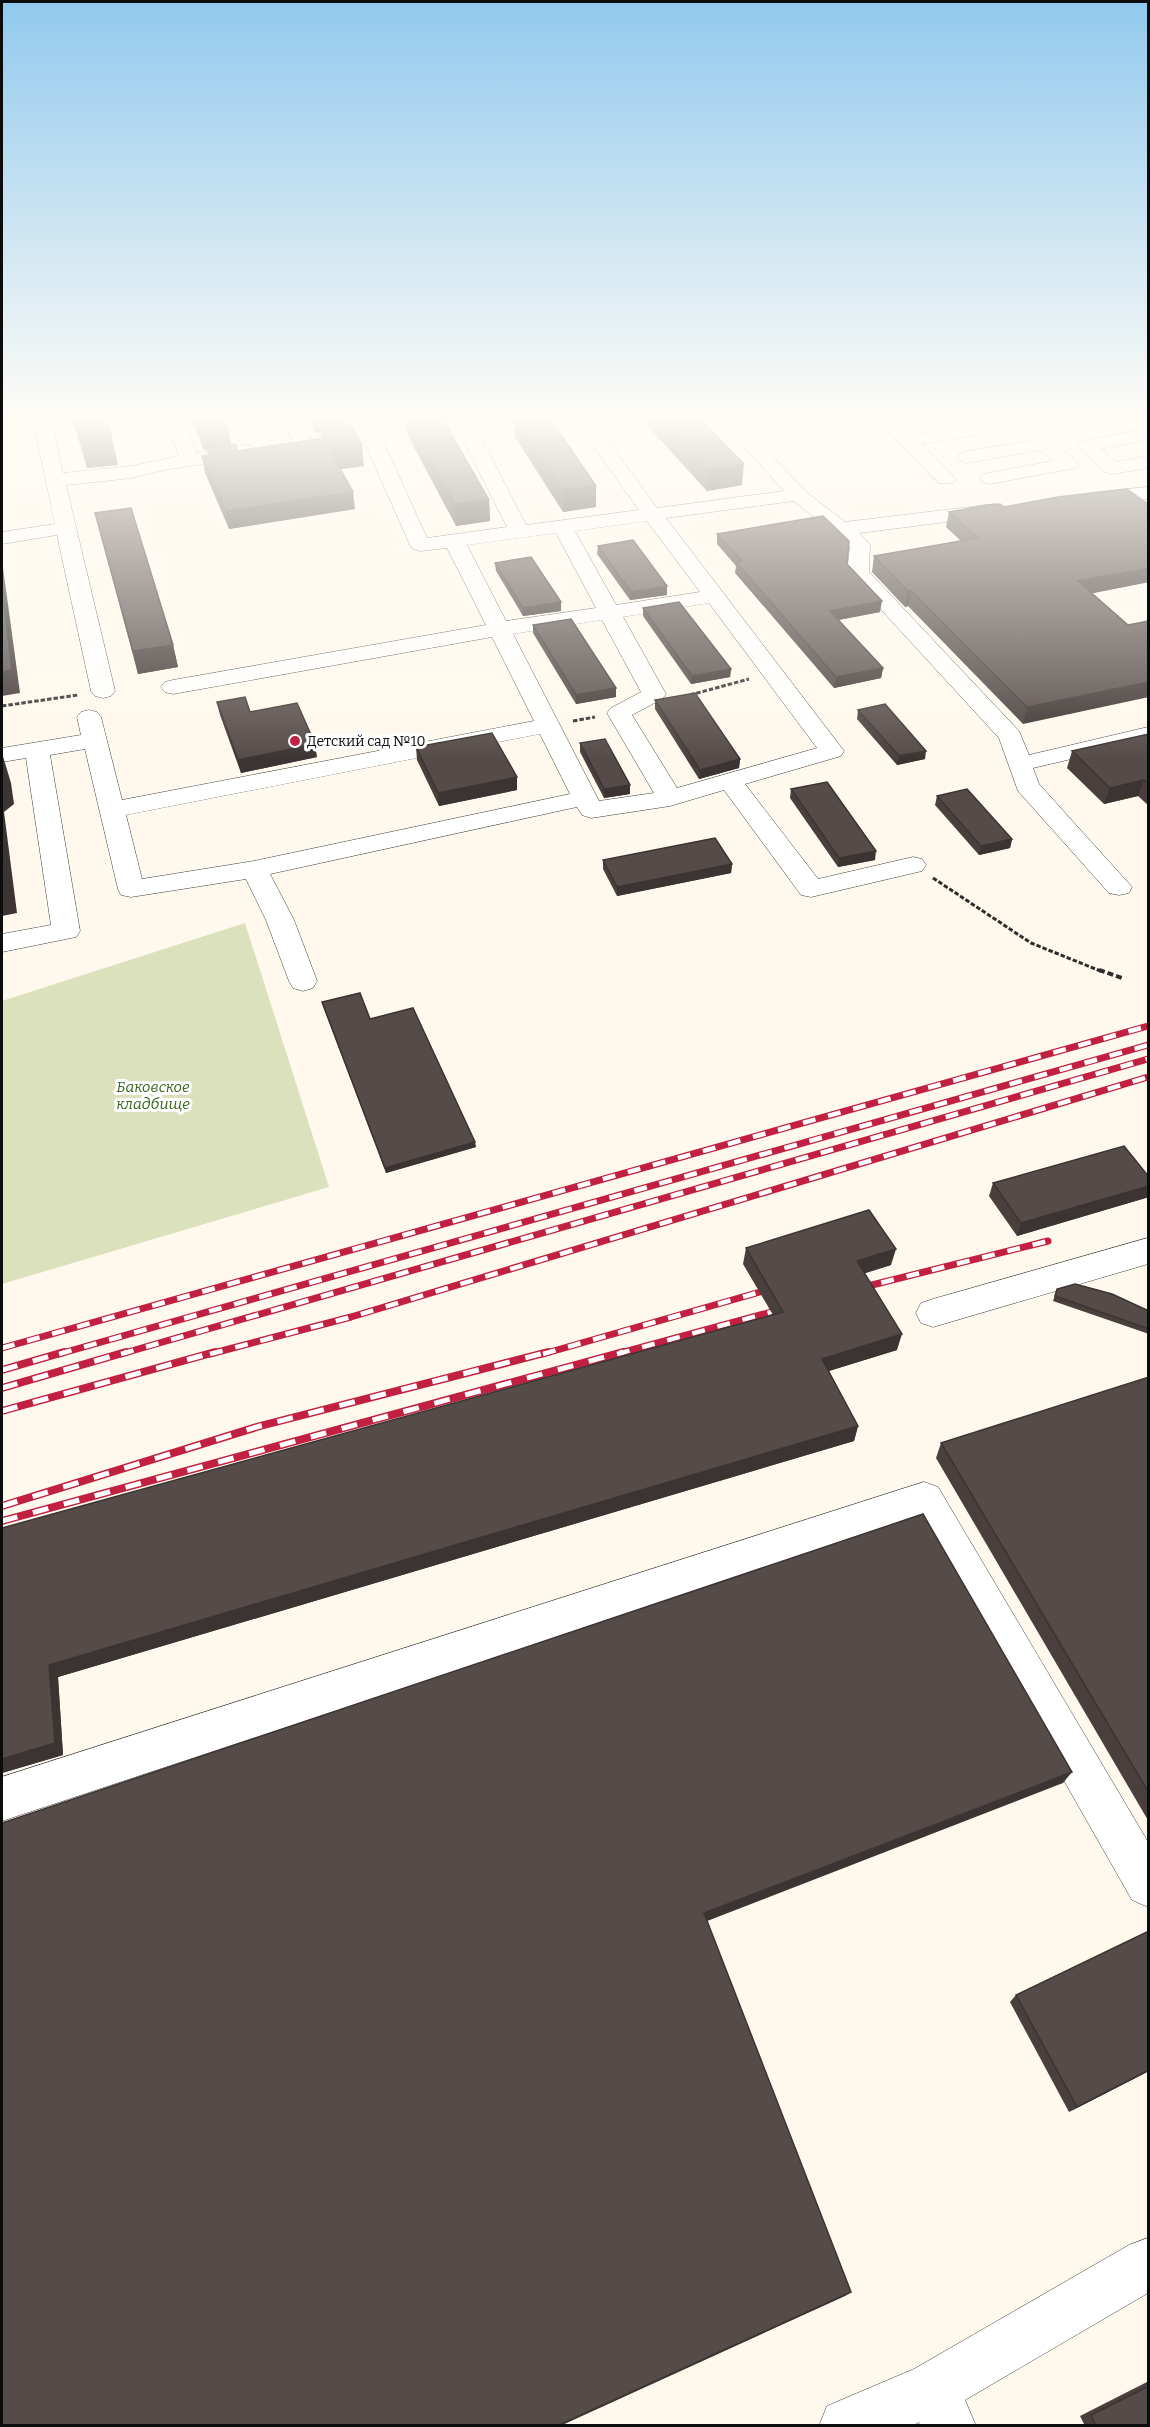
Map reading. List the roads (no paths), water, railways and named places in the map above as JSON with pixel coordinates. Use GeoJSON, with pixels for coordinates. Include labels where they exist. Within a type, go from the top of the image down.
{"type":"FeatureCollection","features":[{"type":"Feature","properties":{"kind":"street"},"geometry":{"type":"LineString","coordinates":[[2,538],[32,533]]}},
{"type":"Feature","properties":{"kind":"street"},"geometry":{"type":"LineString","coordinates":[[67,533],[103,691]]}},
{"type":"Feature","properties":{"kind":"street"},"geometry":{"type":"LineString","coordinates":[[415,533],[420,545],[518,533]]}},
{"type":"Feature","properties":{"kind":"street"},"geometry":{"type":"LineString","coordinates":[[566,533],[654,694],[619,713],[670,798]]}},
{"type":"Feature","properties":{"kind":"street"},"geometry":{"type":"LineString","coordinates":[[454,540],[591,810],[670,798],[832,751],[667,533]]}},
{"type":"Feature","properties":{"kind":"street"},"geometry":{"type":"LineString","coordinates":[[847,533],[860,543],[858,573],[1010,736],[1027,786],[1119,887]]}},
{"type":"Feature","properties":{"kind":"street"},"geometry":{"type":"LineString","coordinates":[[173,687],[500,629],[715,596]]}},
{"type":"Feature","properties":{"kind":"street"},"geometry":{"type":"LineString","coordinates":[[112,810],[548,725]]}},
{"type":"Feature","properties":{"kind":"street"},"geometry":{"type":"LineString","coordinates":[[2,755],[38,749],[92,728],[131,889],[254,869],[585,798]]}},
{"type":"Feature","properties":{"kind":"street"},"geometry":{"type":"LineString","coordinates":[[1020,764],[1149,734]]}},
{"type":"Feature","properties":{"kind":"street"},"geometry":{"type":"LineString","coordinates":[[2,943],[66,931],[38,749]]}},
{"type":"Feature","properties":{"kind":"street"},"geometry":{"type":"LineString","coordinates":[[730,781],[811,889],[914,865]]}},
{"type":"Feature","properties":{"kind":"street"},"geometry":{"type":"LineString","coordinates":[[254,869],[280,920],[303,981]]}},
{"type":"Feature","properties":{"kind":"street"},"geometry":{"type":"LineString","coordinates":[[933,1313],[1149,1251]]}},
{"type":"Feature","properties":{"kind":"street"},"geometry":{"type":"LineString","coordinates":[[2,1799],[924,1499],[1149,1884]]}},
{"type":"Feature","properties":{"kind":"street"},"geometry":{"type":"LineString","coordinates":[[847,2426],[941,2407],[1149,2264]]}},
{"type":"Feature","properties":{"kind":"railway"},"geometry":{"type":"LineString","coordinates":[[2,1348],[1148,1026]]}},
{"type":"Feature","properties":{"kind":"railway"},"geometry":{"type":"LineString","coordinates":[[59,1354],[1148,1045]]}},
{"type":"Feature","properties":{"kind":"railway"},"geometry":{"type":"LineString","coordinates":[[121,1354],[1148,1059]]}},
{"type":"Feature","properties":{"kind":"railway"},"geometry":{"type":"LineString","coordinates":[[210,1354],[351,1317],[1148,1077]]}},
{"type":"Feature","properties":{"kind":"railway"},"geometry":{"type":"LineString","coordinates":[[856,1289],[1048,1241]]}},
{"type":"Feature","properties":{"kind":"railway"},"geometry":{"type":"LineString","coordinates":[[543,1354],[760,1292]]}},
{"type":"Feature","properties":{"kind":"railway"},"geometry":{"type":"LineString","coordinates":[[617,1354],[786,1308]]}},
{"type":"Feature","properties":{"kind":"railway"},"geometry":{"type":"LineString","coordinates":[[2,1370],[64,1352]]}},
{"type":"Feature","properties":{"kind":"railway"},"geometry":{"type":"LineString","coordinates":[[2,1388],[126,1352]]}},
{"type":"Feature","properties":{"kind":"railway"},"geometry":{"type":"LineString","coordinates":[[2,1411],[215,1352]]}},
{"type":"Feature","properties":{"kind":"railway"},"geometry":{"type":"LineString","coordinates":[[2,1506],[260,1426],[548,1352]]}},
{"type":"Feature","properties":{"kind":"railway"},"geometry":{"type":"LineString","coordinates":[[2,1521],[623,1352]]}},
{"type":"Feature","properties":{"kind":"place","name":"Детский сад №10"},"geometry":{"type":"Point","coordinates":[295,741]}},
{"type":"Feature","properties":{"kind":"park label","name":"Баковское кладбище"},"geometry":{"type":"Point","coordinates":[153,1096]}}]}
